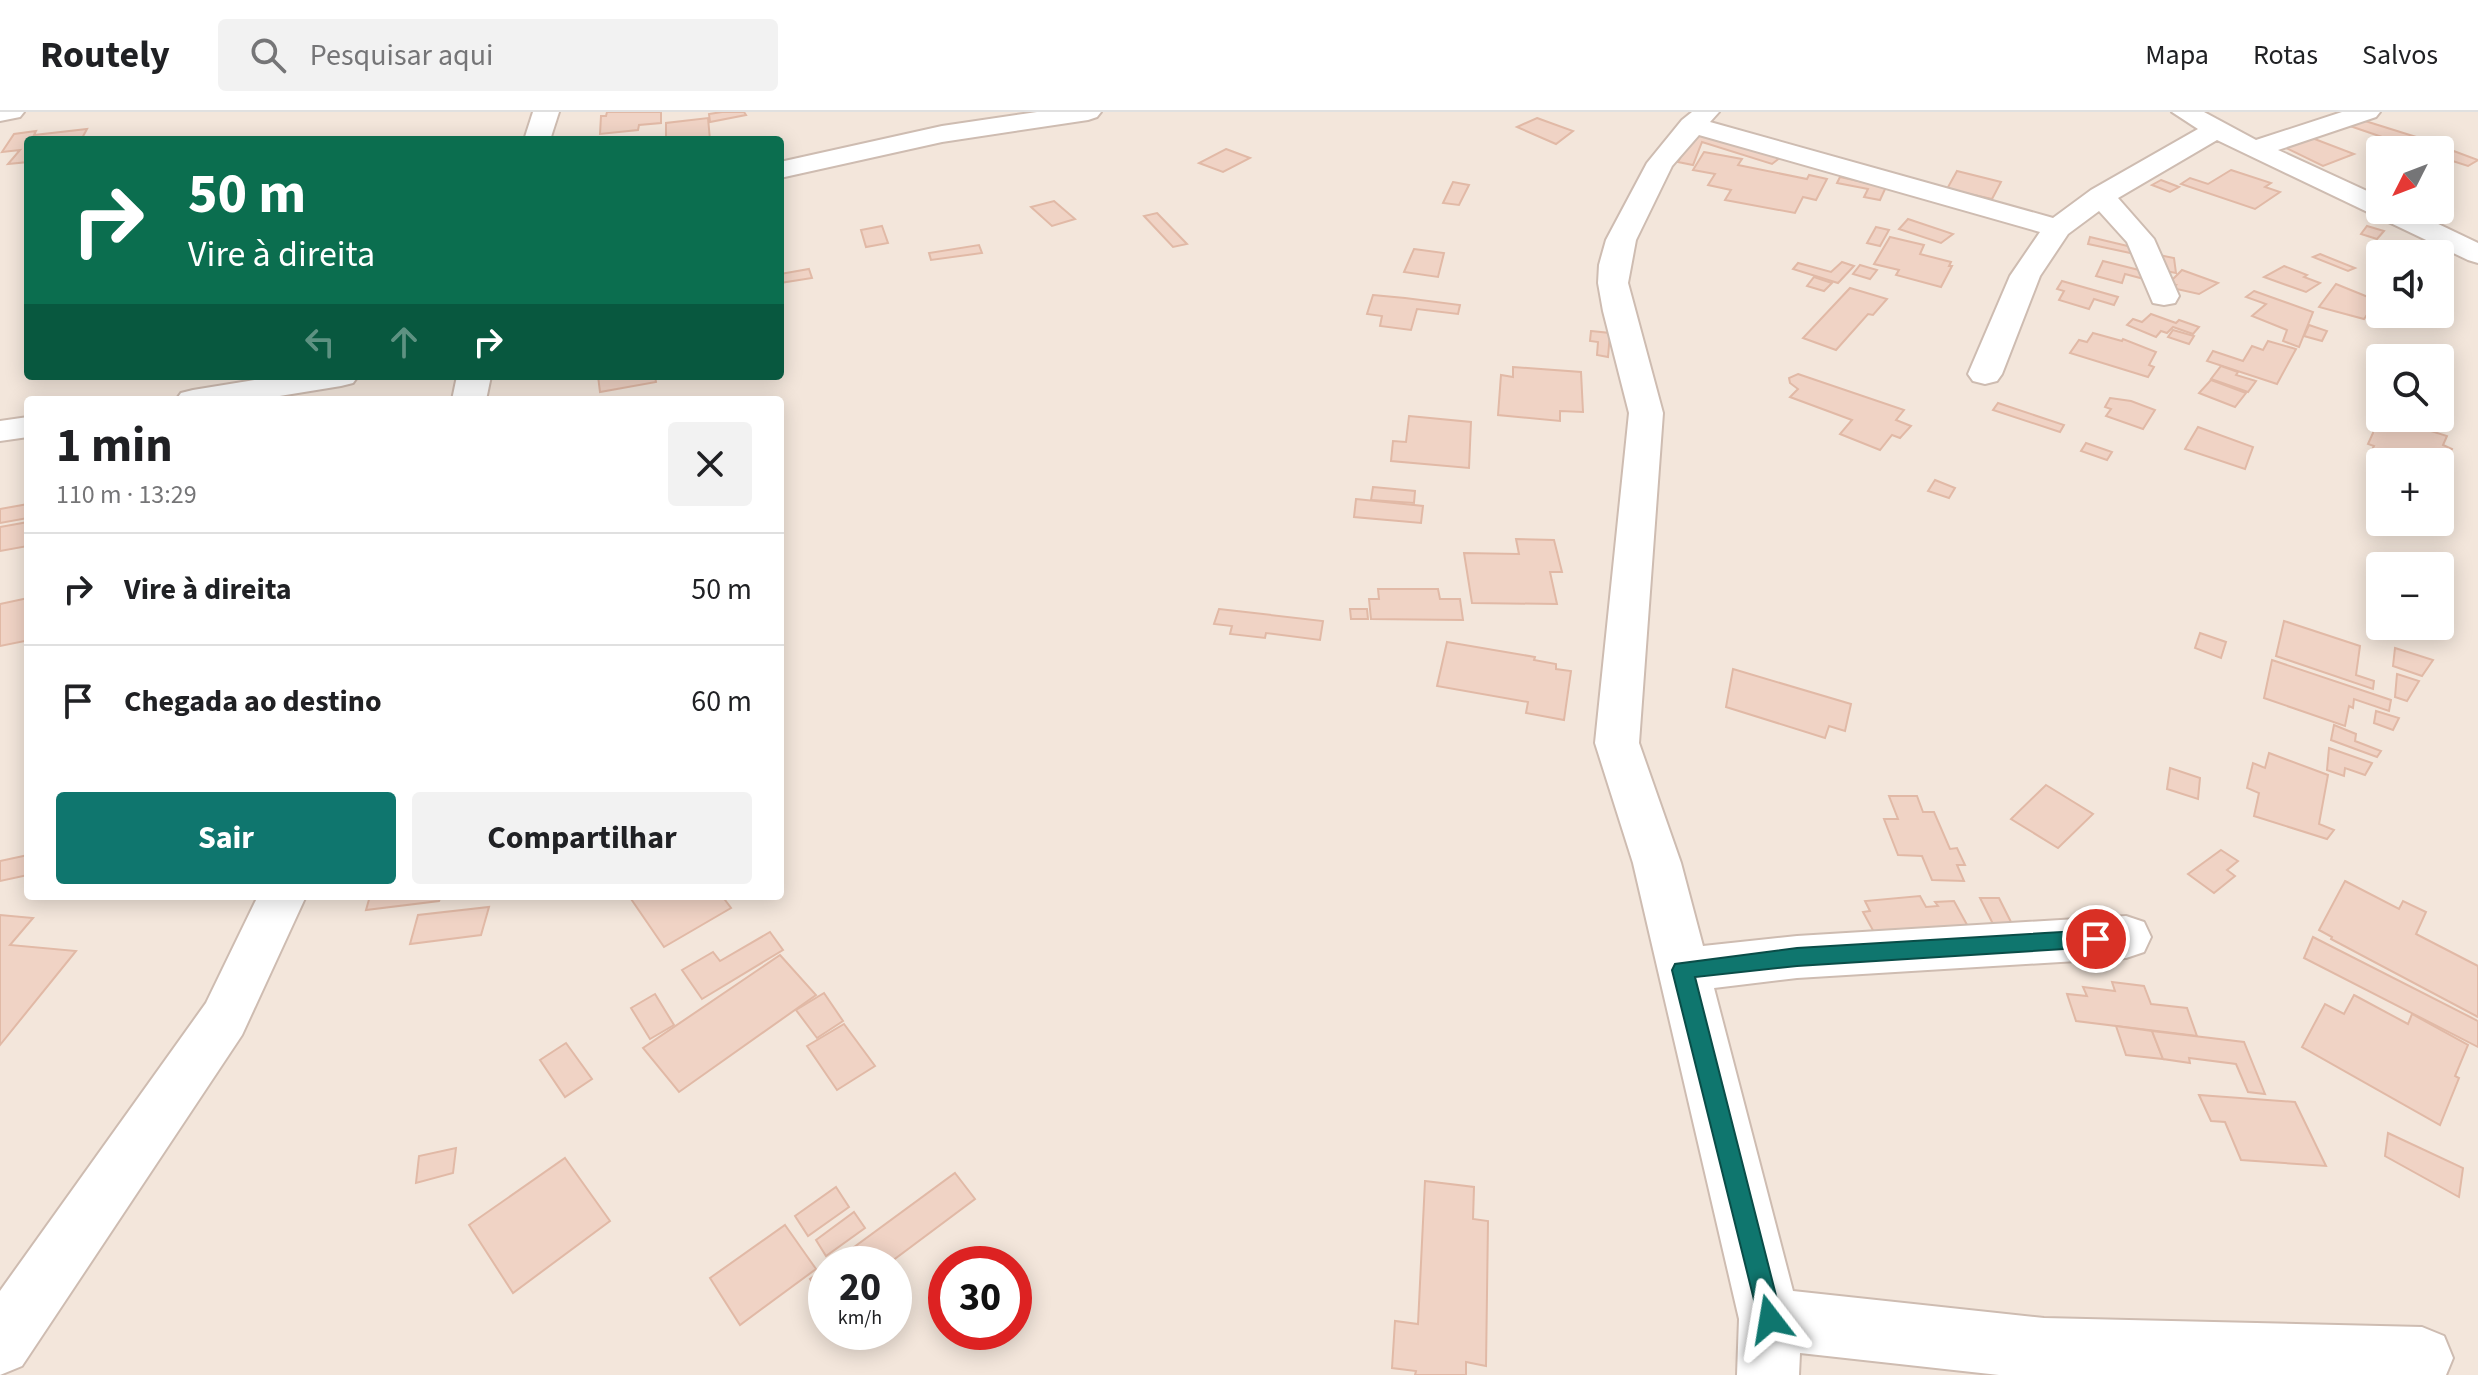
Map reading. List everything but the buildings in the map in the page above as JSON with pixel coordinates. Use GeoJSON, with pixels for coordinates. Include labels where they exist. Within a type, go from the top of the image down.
{"type":"FeatureCollection","features":[{"type":"Feature","properties":{"kind":"street"},"geometry":{"type":"LineString","coordinates":[[0,113],[11,112]]}},
{"type":"Feature","properties":{"kind":"street"},"geometry":{"type":"LineString","coordinates":[[538,136],[546,112]]}},
{"type":"Feature","properties":{"kind":"street"},"geometry":{"type":"LineString","coordinates":[[784,169],[942,134],[1088,112]]}},
{"type":"Feature","properties":{"kind":"street"},"geometry":{"type":"LineString","coordinates":[[2185,112],[2254,149],[2366,201]]}},
{"type":"Feature","properties":{"kind":"street"},"geometry":{"type":"LineString","coordinates":[[2254,149],[2367,112]]}},
{"type":"Feature","properties":{"kind":"street"},"geometry":{"type":"LineString","coordinates":[[2057,228],[1699,118],[1660,163],[1621,240],[1614,265],[1613,283],[1646,413],[1617,743],[1657,863],[1769,1347],[2044,1349],[2422,1358]]}},
{"type":"Feature","properties":{"kind":"street"},"geometry":{"type":"LineString","coordinates":[[1985,374],[2025,276],[2057,228],[2101,196],[2217,129]]}},
{"type":"Feature","properties":{"kind":"street"},"geometry":{"type":"LineString","coordinates":[[2101,196],[2140,239],[2164,296]]}},
{"type":"Feature","properties":{"kind":"street"},"geometry":{"type":"LineString","coordinates":[[2415,224],[2478,254]]}},
{"type":"Feature","properties":{"kind":"street"},"geometry":{"type":"LineString","coordinates":[[218,396],[316,380]]}},
{"type":"Feature","properties":{"kind":"street"},"geometry":{"type":"LineString","coordinates":[[0,431],[24,428]]}},
{"type":"Feature","properties":{"kind":"street"},"geometry":{"type":"LineString","coordinates":[[0,1344],[224,1019],[280,900]]}},
{"type":"Feature","properties":{"kind":"street"},"geometry":{"type":"LineString","coordinates":[[1682,970],[1797,957],[2126,937]]}},
{"type":"Feature","properties":{"kind":"shaded area"},"geometry":{"type":"Polygon","coordinates":[[[0,112],[2478,112],[2478,1375],[0,1375],[0,112]]]}},
{"type":"Feature","properties":{"kind":"route"},"geometry":{"type":"LineString","coordinates":[[1770,1319],[1682,970],[1797,957],[2096,939]]}}]}
